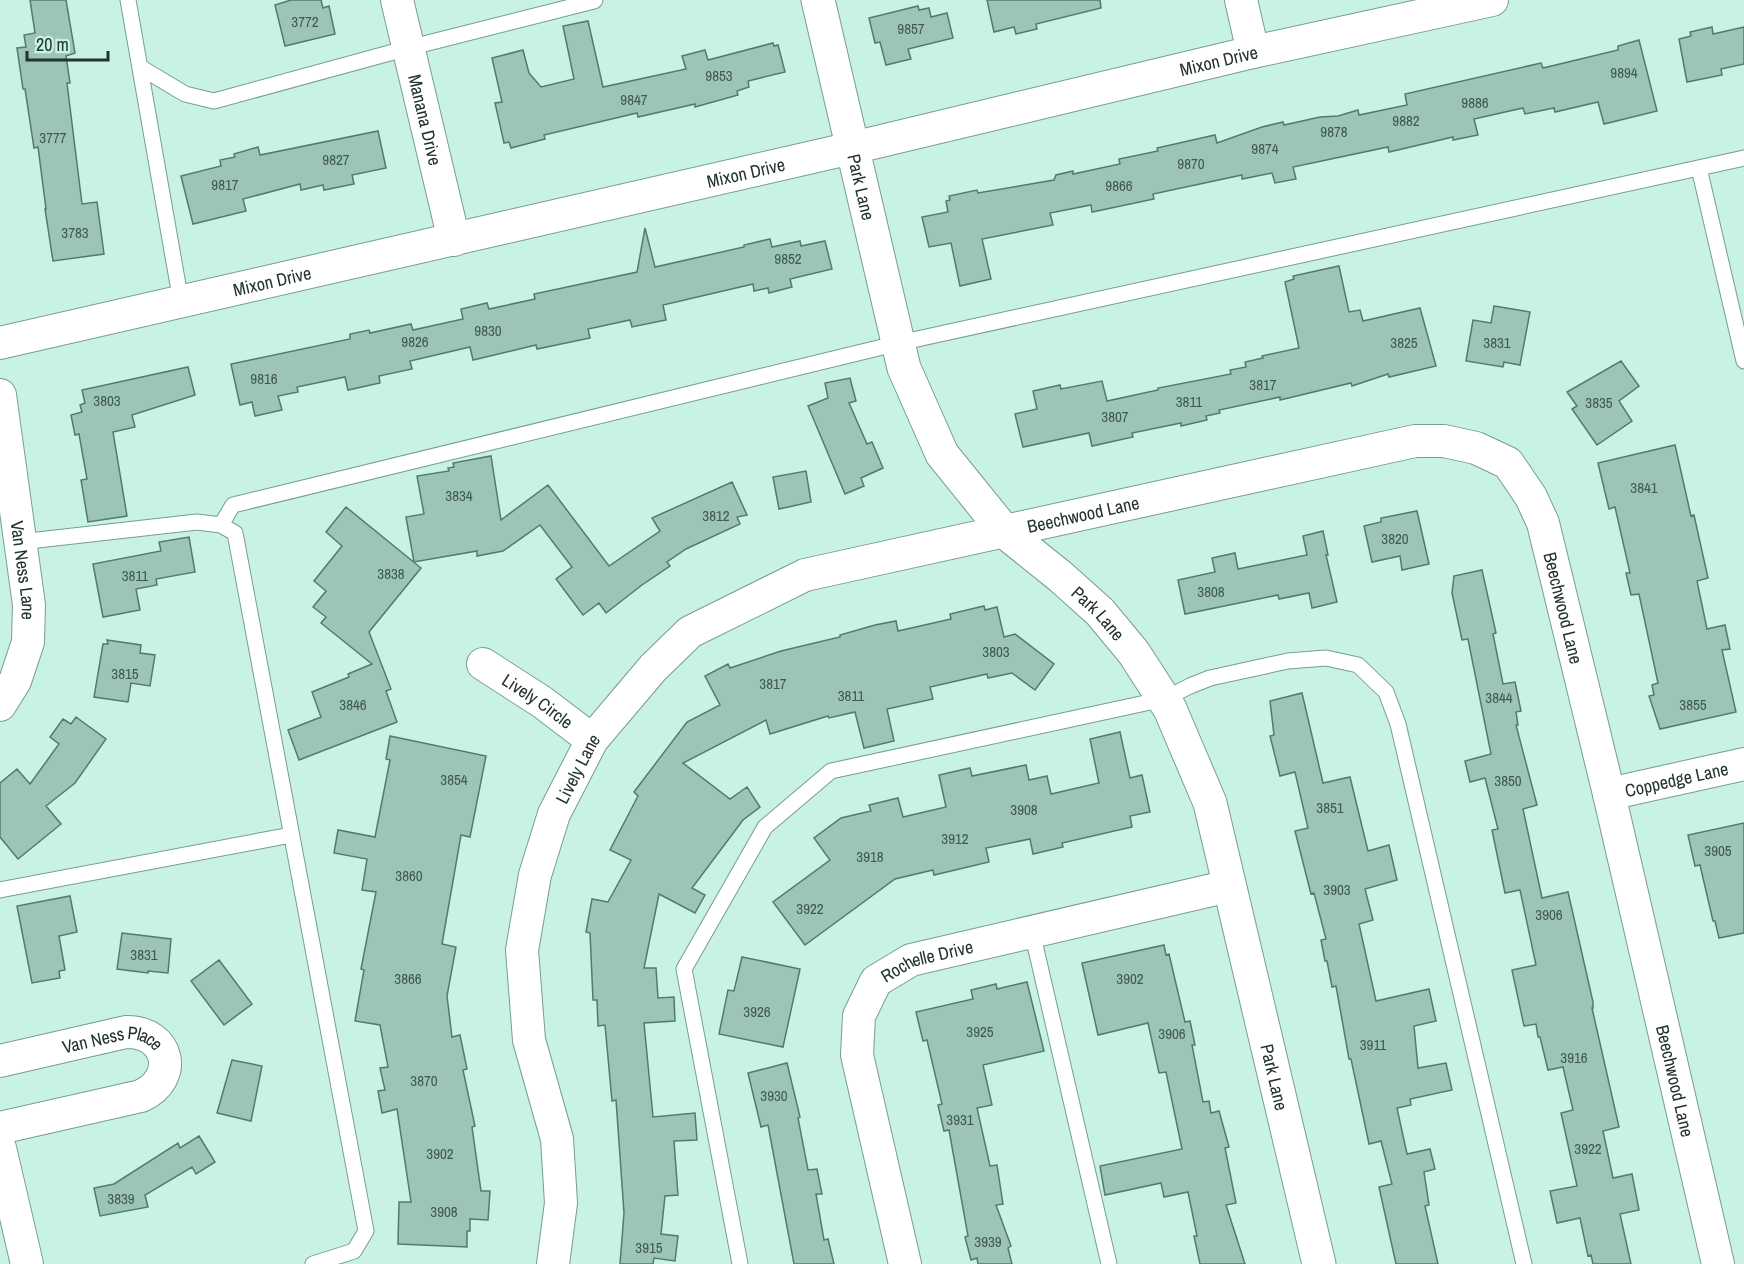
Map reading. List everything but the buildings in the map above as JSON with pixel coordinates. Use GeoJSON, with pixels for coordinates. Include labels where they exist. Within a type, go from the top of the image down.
{"type":"FeatureCollection","features":[{"type":"Feature","properties":{"kind":"street","name":"Manana Drive"},"geometry":{"type":"LineString","coordinates":[[397,0],[454,240]]}},
{"type":"Feature","properties":{"kind":"street","name":"Park Lane"},"geometry":{"type":"LineString","coordinates":[[818,0],[904,368],[942,454],[1005,532],[1100,612],[1134,653],[1170,709],[1210,803],[1319,1264]]}},
{"type":"Feature","properties":{"kind":"street"},"geometry":{"type":"LineString","coordinates":[[1240,0],[1252,52]]}},
{"type":"Feature","properties":{"kind":"street","name":"Mixon Drive"},"geometry":{"type":"LineString","coordinates":[[0,343],[852,148],[1252,52],[1492,0]]}},
{"type":"Feature","properties":{"kind":"street","name":"Van Ness Lane"},"geometry":{"type":"LineString","coordinates":[[0,395],[16,538],[29,605],[28,642],[15,681],[0,705]]}},
{"type":"Feature","properties":{"kind":"street","name":"Beechwood Lane"},"geometry":{"type":"LineString","coordinates":[[1005,532],[1415,441],[1444,441],[1476,448],[1508,463],[1531,497],[1543,523],[1609,794],[1718,1264]]}},
{"type":"Feature","properties":{"kind":"street","name":"Lively Lane"},"geometry":{"type":"LineString","coordinates":[[554,1264],[561,1203],[557,1139],[529,1040],[522,950],[535,875],[554,814],[592,740],[653,668],[690,632],[805,575],[1005,532]]}},
{"type":"Feature","properties":{"kind":"street","name":"Lively Circle"},"geometry":{"type":"LineString","coordinates":[[483,664],[542,702],[592,740]]}},
{"type":"Feature","properties":{"kind":"street","name":"Coppedge Lane"},"geometry":{"type":"LineString","coordinates":[[1609,794],[1744,764]]}},
{"type":"Feature","properties":{"kind":"street","name":"Rochelle Drive"},"geometry":{"type":"LineString","coordinates":[[905,1264],[857,1055],[859,1017],[876,981],[911,960],[1229,886]]}},
{"type":"Feature","properties":{"kind":"street","name":"Van Ness Place"},"geometry":{"type":"LineString","coordinates":[[0,1061],[137,1031],[157,1042],[163,1051],[165,1062],[164,1073],[159,1083],[151,1091],[141,1096],[0,1128]]}},
{"type":"Feature","properties":{"kind":"street"},"geometry":{"type":"LineString","coordinates":[[0,1148],[27,1264]]}},
{"type":"Feature","properties":{"kind":"lane"},"geometry":{"type":"LineString","coordinates":[[128,0],[181,302]]}},
{"type":"Feature","properties":{"kind":"lane"},"geometry":{"type":"LineString","coordinates":[[140,67],[185,94],[214,101],[596,0]]}},
{"type":"Feature","properties":{"kind":"lane"},"geometry":{"type":"LineString","coordinates":[[221,525],[232,505],[899,343],[1744,158]]}},
{"type":"Feature","properties":{"kind":"lane"},"geometry":{"type":"LineString","coordinates":[[1699,168],[1744,361]]}},
{"type":"Feature","properties":{"kind":"lane"},"geometry":{"type":"LineString","coordinates":[[16,538],[197,522],[221,525],[235,533],[366,1231],[354,1251],[313,1264]]}},
{"type":"Feature","properties":{"kind":"lane"},"geometry":{"type":"LineString","coordinates":[[740,1264],[684,969],[765,827],[831,771],[1164,699],[1210,678],[1288,661],[1326,658],[1358,665],[1386,692],[1398,724],[1524,1264]]}},
{"type":"Feature","properties":{"kind":"lane"},"geometry":{"type":"LineString","coordinates":[[0,890],[291,835]]}},
{"type":"Feature","properties":{"kind":"lane"},"geometry":{"type":"LineString","coordinates":[[1032,932],[1110,1264]]}}]}
